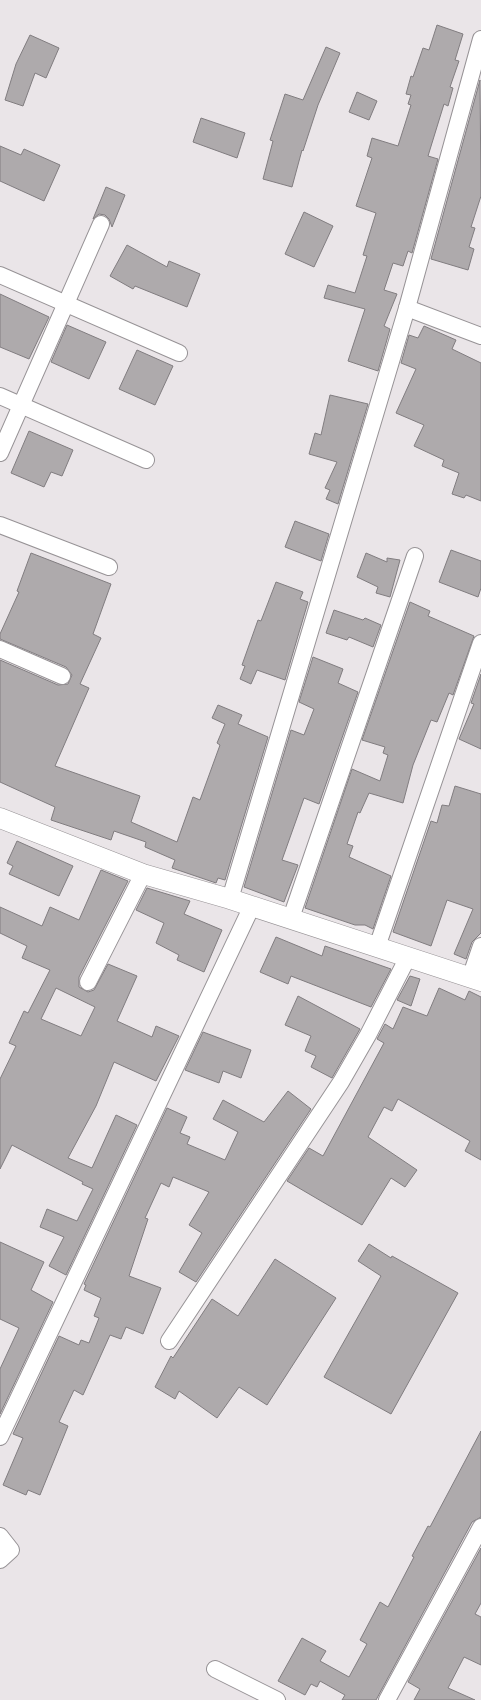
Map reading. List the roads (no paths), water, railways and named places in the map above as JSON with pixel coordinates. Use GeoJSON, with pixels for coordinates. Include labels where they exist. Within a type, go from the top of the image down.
{"type":"FeatureCollection","features":[{"type":"Feature","properties":{"kind":"street"},"geometry":{"type":"LineString","coordinates":[[230,899],[407,308],[481,39]]}},
{"type":"Feature","properties":{"kind":"street"},"geometry":{"type":"LineString","coordinates":[[0,453],[101,224]]}},
{"type":"Feature","properties":{"kind":"street"},"geometry":{"type":"LineString","coordinates":[[0,275],[179,353]]}},
{"type":"Feature","properties":{"kind":"street"},"geometry":{"type":"LineString","coordinates":[[407,308],[481,336]]}},
{"type":"Feature","properties":{"kind":"street"},"geometry":{"type":"LineString","coordinates":[[0,396],[146,460]]}},
{"type":"Feature","properties":{"kind":"street"},"geometry":{"type":"LineString","coordinates":[[0,525],[109,567]]}},
{"type":"Feature","properties":{"kind":"street"},"geometry":{"type":"LineString","coordinates":[[291,918],[415,556]]}},
{"type":"Feature","properties":{"kind":"street"},"geometry":{"type":"LineString","coordinates":[[377,947],[481,643]]}},
{"type":"Feature","properties":{"kind":"street"},"geometry":{"type":"LineString","coordinates":[[0,649],[62,676]]}},
{"type":"Feature","properties":{"kind":"street"},"geometry":{"type":"LineString","coordinates":[[0,818],[143,874],[291,918],[475,980],[481,946]]}},
{"type":"Feature","properties":{"kind":"street"},"geometry":{"type":"LineString","coordinates":[[88,982],[143,874]]}},
{"type":"Feature","properties":{"kind":"street"},"geometry":{"type":"LineString","coordinates":[[0,1437],[252,906]]}},
{"type":"Feature","properties":{"kind":"street"},"geometry":{"type":"LineString","coordinates":[[169,1341],[341,1082],[368,1035],[408,957]]}},
{"type":"Feature","properties":{"kind":"street"},"geometry":{"type":"LineString","coordinates":[[387,1700],[481,1527]]}},
{"type":"Feature","properties":{"kind":"street"},"geometry":{"type":"LineString","coordinates":[[0,1536],[11,1550],[0,1560]]}},
{"type":"Feature","properties":{"kind":"street"},"geometry":{"type":"LineString","coordinates":[[215,1669],[277,1700]]}}]}
